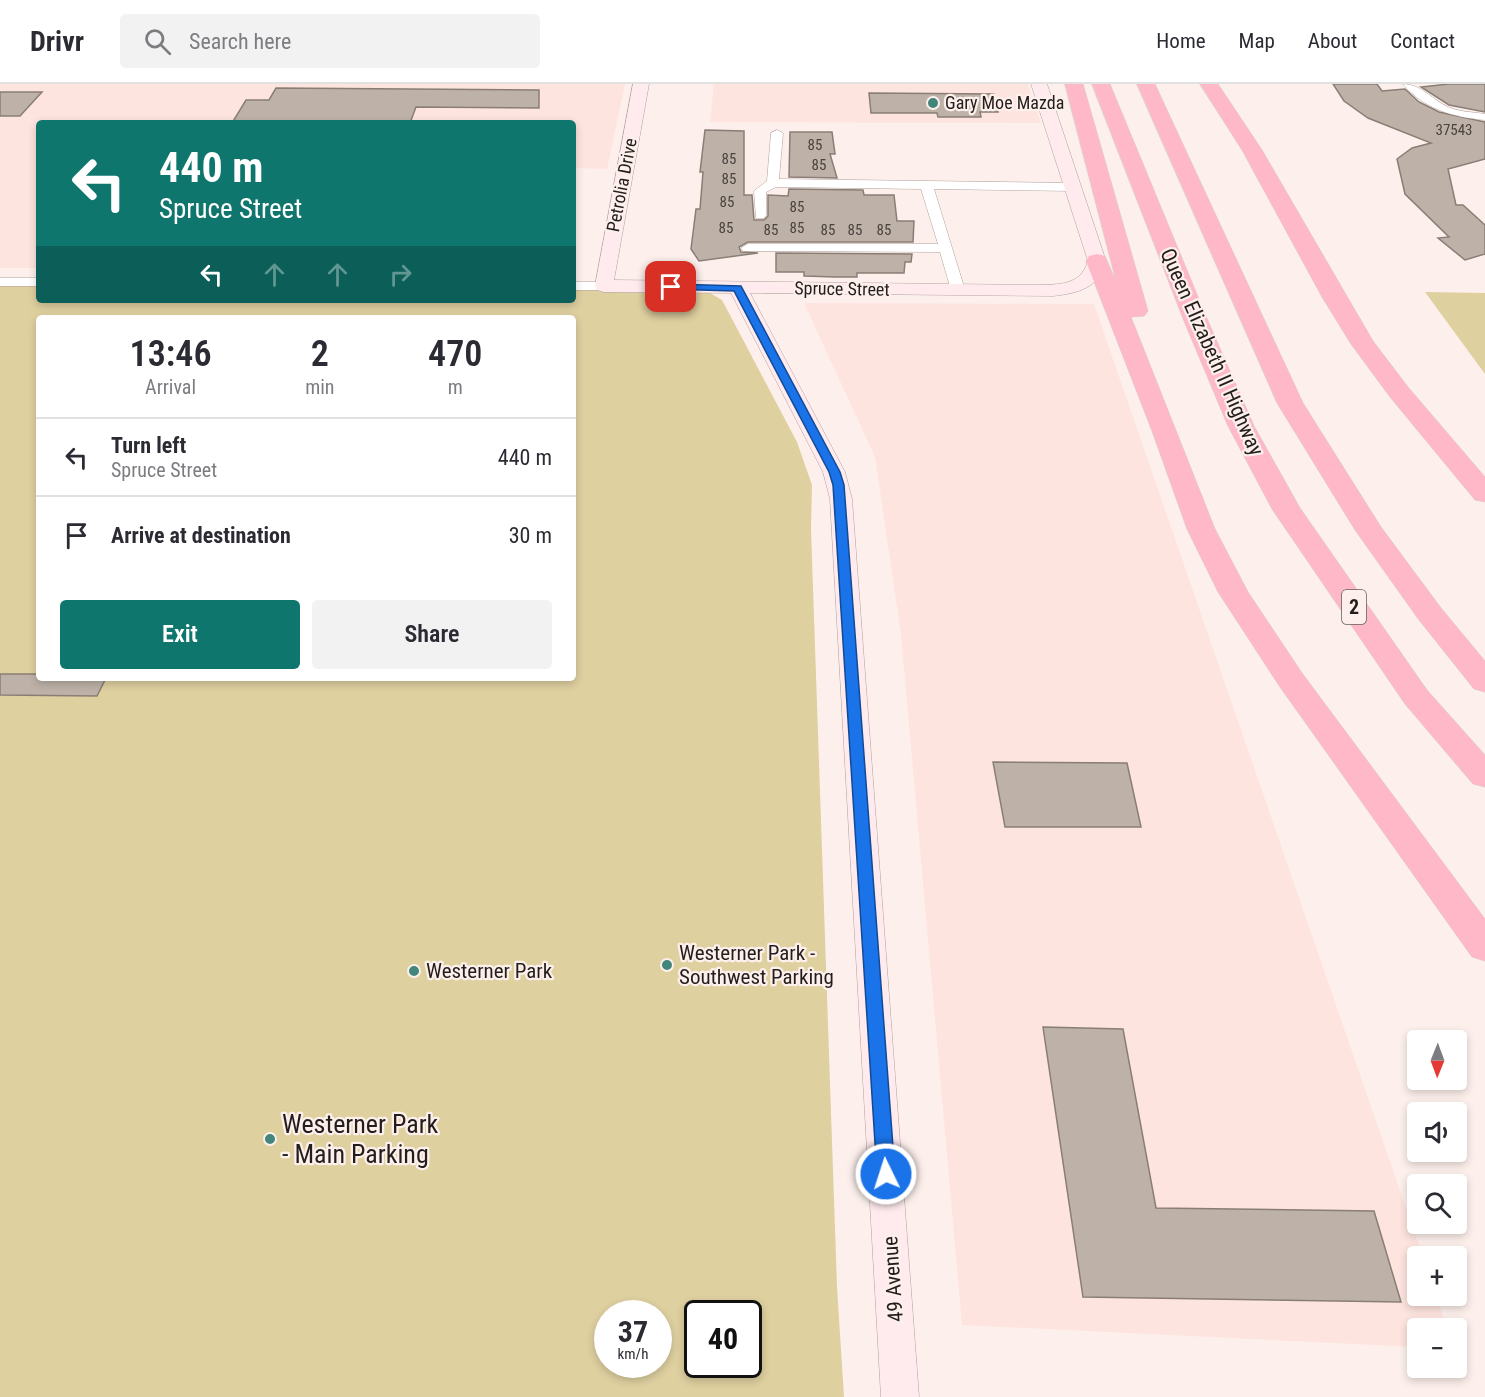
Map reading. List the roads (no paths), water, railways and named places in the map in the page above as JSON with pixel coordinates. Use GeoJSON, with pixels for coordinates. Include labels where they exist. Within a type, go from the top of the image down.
{"type":"FeatureCollection","features":[{"type":"Feature","properties":{"kind":"highway"},"geometry":{"type":"LineString","coordinates":[[1074,84],[1097,160],[1165,431]]}},
{"type":"Feature","properties":{"kind":"highway","name":"Queen Elizabeth II Highway"},"geometry":{"type":"LineString","coordinates":[[1101,84],[1196,321],[1241,426],[1286,509],[1416,697],[1485,776]]}},
{"type":"Feature","properties":{"kind":"highway"},"geometry":{"type":"LineString","coordinates":[[1146,84],[1290,402],[1369,531],[1430,614],[1485,682]]}},
{"type":"Feature","properties":{"kind":"highway"},"geometry":{"type":"LineString","coordinates":[[1209,84],[1252,150],[1334,297],[1363,344],[1399,392],[1485,494]]}},
{"type":"Feature","properties":{"kind":"highway"},"geometry":{"type":"LineString","coordinates":[[1097,261],[1165,431],[1201,529],[1233,592],[1291,680],[1485,947]]}},
{"type":"Feature","properties":{"kind":"highway"},"geometry":{"type":"LineString","coordinates":[[1416,854],[1485,930]]}},
{"type":"Feature","properties":{"kind":"street","name":"Petrolia Drive"},"geometry":{"type":"LineString","coordinates":[[604,286],[641,84]]}},
{"type":"Feature","properties":{"kind":"street"},"geometry":{"type":"LineString","coordinates":[[1039,84],[1097,261]]}},
{"type":"Feature","properties":{"kind":"street"},"geometry":{"type":"LineString","coordinates":[[1408,84],[1436,108],[1459,115],[1485,117]]}},
{"type":"Feature","properties":{"kind":"street"},"geometry":{"type":"LineString","coordinates":[[773,183],[777,133]]}},
{"type":"Feature","properties":{"kind":"street"},"geometry":{"type":"LineString","coordinates":[[760,214],[760,192],[773,183],[1074,187]]}},
{"type":"Feature","properties":{"kind":"street"},"geometry":{"type":"LineString","coordinates":[[927,186],[958,290]]}},
{"type":"Feature","properties":{"kind":"street"},"geometry":{"type":"LineString","coordinates":[[748,248],[945,248]]}},
{"type":"Feature","properties":{"kind":"street","name":"Spruce Street"},"geometry":{"type":"LineString","coordinates":[[576,286],[1031,291],[1063,288],[1084,283],[1091,278],[1097,261]]}},
{"type":"Feature","properties":{"kind":"street"},"geometry":{"type":"LineString","coordinates":[[0,282],[36,282]]}},
{"type":"Feature","properties":{"kind":"street","name":"49 Avenue"},"geometry":{"type":"LineString","coordinates":[[738,288],[834,472],[841,499],[900,1397]]}},
{"type":"Feature","properties":{"kind":"place","name":"Gary Moe Mazda"},"geometry":{"type":"Point","coordinates":[933,103]}},
{"type":"Feature","properties":{"kind":"place","name":"Westerner Park - Southwest Parking"},"geometry":{"type":"Point","coordinates":[667,965]}},
{"type":"Feature","properties":{"kind":"place","name":"Westerner Park"},"geometry":{"type":"Point","coordinates":[414,971]}},
{"type":"Feature","properties":{"kind":"place","name":"Westerner Park - Main Parking"},"geometry":{"type":"Point","coordinates":[270,1139]}}]}
